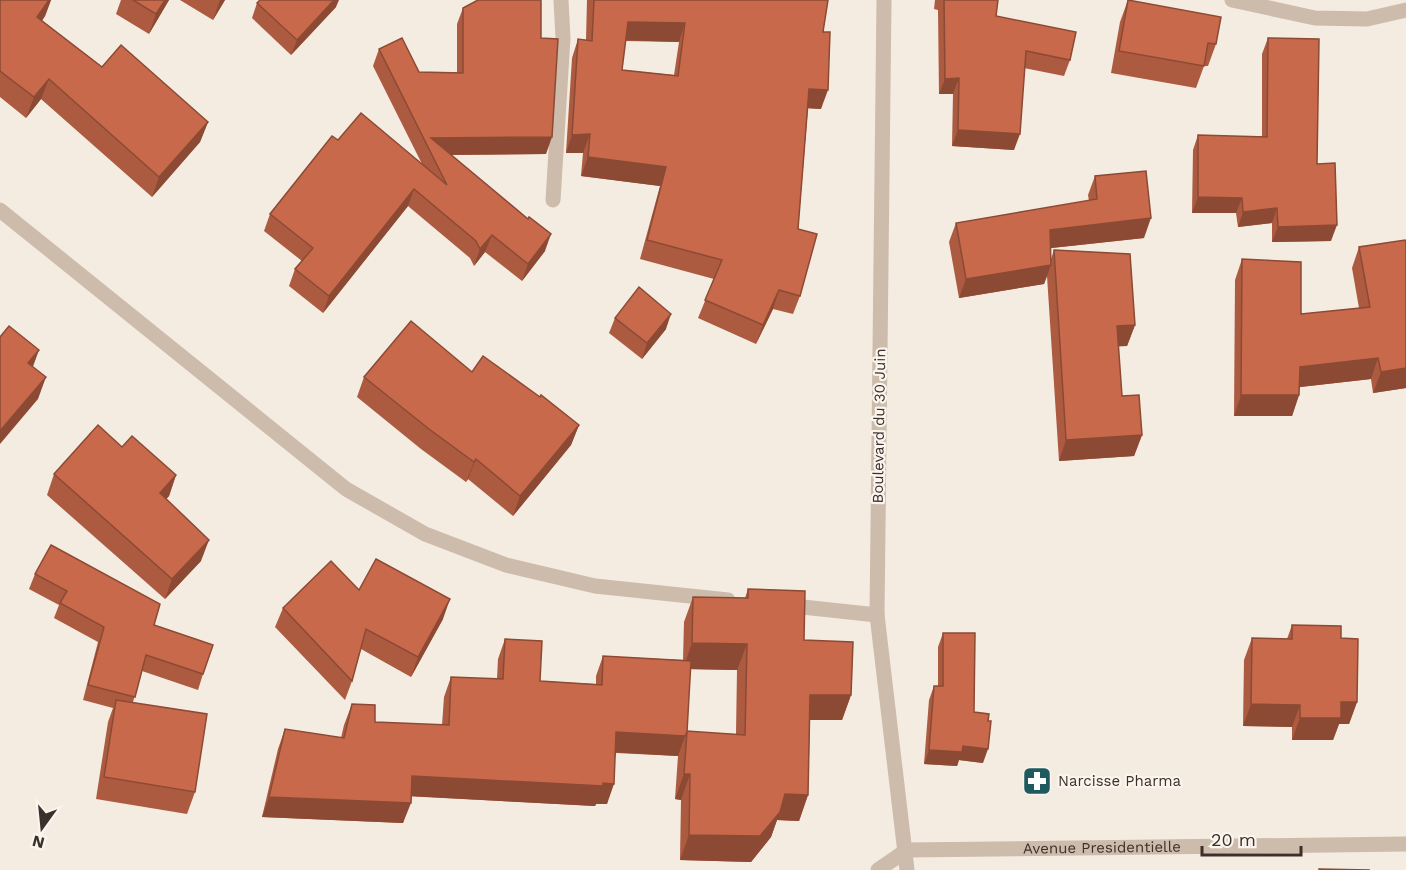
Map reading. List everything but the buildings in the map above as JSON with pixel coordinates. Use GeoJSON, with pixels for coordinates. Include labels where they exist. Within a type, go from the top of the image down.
{"type":"FeatureCollection","features":[{"type":"Feature","properties":{"kind":"street"},"geometry":{"type":"LineString","coordinates":[[553,200],[563,38],[561,0]]}},
{"type":"Feature","properties":{"kind":"street","name":"Boulevard du 30 Juin"},"geometry":{"type":"LineString","coordinates":[[884,0],[877,615],[907,850],[907,870]]}},
{"type":"Feature","properties":{"kind":"street"},"geometry":{"type":"LineString","coordinates":[[1232,0],[1315,18],[1367,19],[1406,10]]}},
{"type":"Feature","properties":{"kind":"street"},"geometry":{"type":"LineString","coordinates":[[0,210],[346,489],[425,534],[506,565],[595,585],[747,602]]}},
{"type":"Feature","properties":{"kind":"street"},"geometry":{"type":"LineString","coordinates":[[771,604],[877,615]]}},
{"type":"Feature","properties":{"kind":"street","name":"Avenue Presidentielle"},"geometry":{"type":"LineString","coordinates":[[907,850],[1406,844]]}},
{"type":"Feature","properties":{"kind":"street"},"geometry":{"type":"LineString","coordinates":[[878,870],[907,850]]}},
{"type":"Feature","properties":{"kind":"place","name":"Narcisse Pharma"},"geometry":{"type":"Point","coordinates":[1037,781]}}]}
